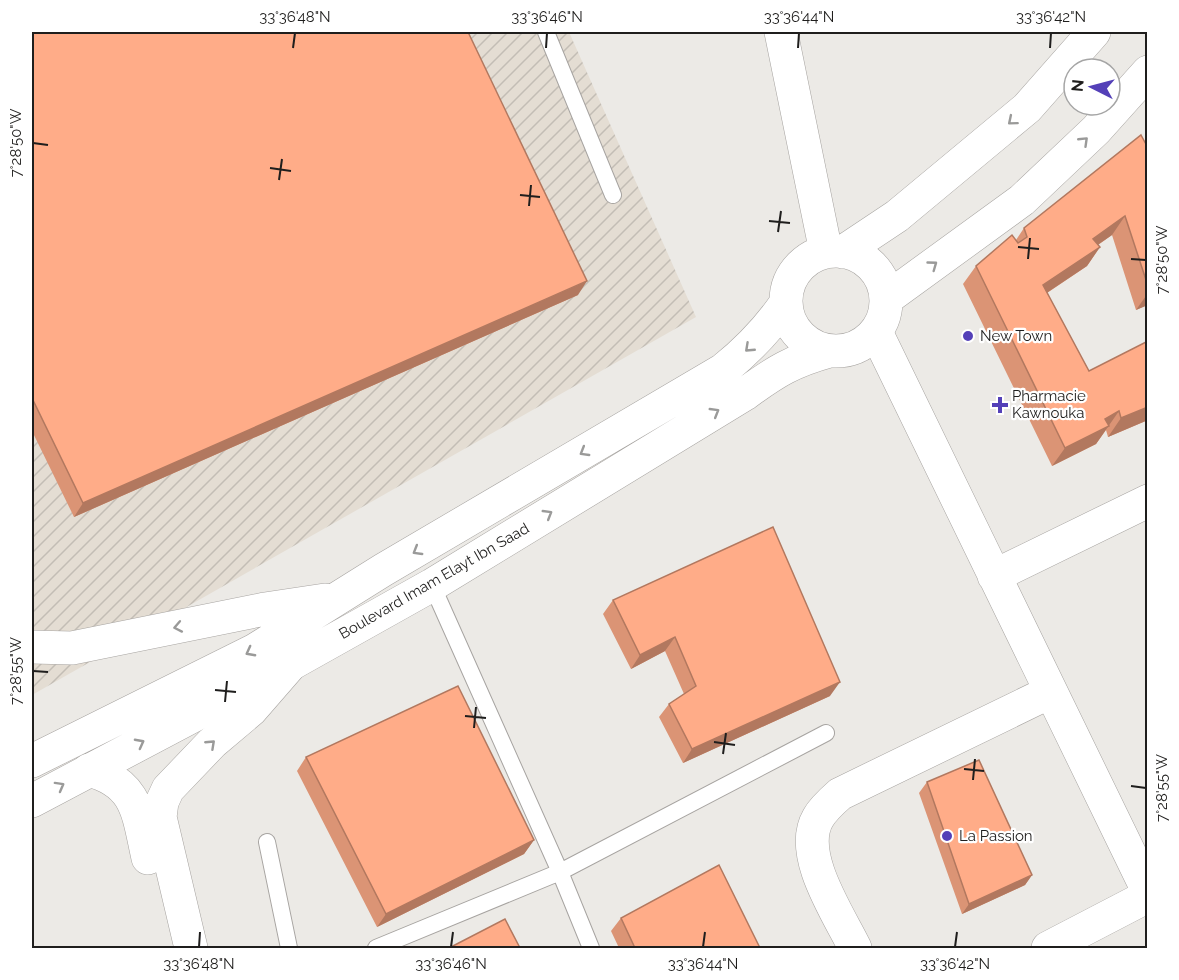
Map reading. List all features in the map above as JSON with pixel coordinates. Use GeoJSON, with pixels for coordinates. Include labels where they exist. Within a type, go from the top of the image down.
{"type":"FeatureCollection","features":[{"type":"Feature","properties":{"kind":"street"},"geometry":{"type":"LineString","coordinates":[[781,32],[834,252]]}},
{"type":"Feature","properties":{"kind":"street"},"geometry":{"type":"LineString","coordinates":[[834,252],[860,257],[873,267],[883,282],[886,299],[884,317],[876,332],[863,344],[847,350],[830,351],[813,346],[799,335],[790,320],[786,303],[789,286],[797,271],[810,259],[834,252],[905,210],[1027,108],[1094,32]]}},
{"type":"Feature","properties":{"kind":"street"},"geometry":{"type":"LineString","coordinates":[[886,299],[1022,200],[1096,130],[1148,72]]}},
{"type":"Feature","properties":{"kind":"street"},"geometry":{"type":"LineString","coordinates":[[32,761],[255,650],[723,370],[769,328],[786,303]]}},
{"type":"Feature","properties":{"kind":"street"},"geometry":{"type":"LineString","coordinates":[[876,332],[1148,891]]}},
{"type":"Feature","properties":{"kind":"street","name":"Boulevard Imam Elayt Ibn Saad"},"geometry":{"type":"LineString","coordinates":[[32,801],[291,664],[432,585],[735,400],[771,375],[800,359],[830,351]]}},
{"type":"Feature","properties":{"kind":"street"},"geometry":{"type":"LineString","coordinates":[[994,576],[1148,501]]}},
{"type":"Feature","properties":{"kind":"street"},"geometry":{"type":"LineString","coordinates":[[32,647],[72,648],[266,609],[339,598]]}},
{"type":"Feature","properties":{"kind":"street"},"geometry":{"type":"LineString","coordinates":[[191,948],[160,817],[162,802],[168,789],[212,743],[259,702],[291,664]]}},
{"type":"Feature","properties":{"kind":"street"},"geometry":{"type":"LineString","coordinates":[[855,948],[819,876],[812,853],[812,834],[818,818],[840,794],[1050,692]]}},
{"type":"Feature","properties":{"kind":"street"},"geometry":{"type":"LineString","coordinates":[[89,770],[106,774],[122,785],[133,799],[169,948]]}},
{"type":"Feature","properties":{"kind":"street"},"geometry":{"type":"LineString","coordinates":[[1048,948],[1148,896]]}},
{"type":"Feature","properties":{"kind":"lane"},"geometry":{"type":"LineString","coordinates":[[546,32],[613,195]]}},
{"type":"Feature","properties":{"kind":"lane"},"geometry":{"type":"LineString","coordinates":[[432,585],[560,872],[591,948]]}},
{"type":"Feature","properties":{"kind":"lane"},"geometry":{"type":"LineString","coordinates":[[376,948],[560,872],[826,733]]}},
{"type":"Feature","properties":{"kind":"lane"},"geometry":{"type":"LineString","coordinates":[[267,842],[289,948]]}},
{"type":"Feature","properties":{"kind":"shaded area"},"geometry":{"type":"Polygon","coordinates":[[[32,32],[569,32],[696,317],[32,695],[32,32]]]}},
{"type":"Feature","properties":{"kind":"building"},"geometry":{"type":"Polygon","coordinates":[[[32,32],[468,32],[587,281],[83,503],[32,398],[32,32]]]}},
{"type":"Feature","properties":{"kind":"building"},"geometry":{"type":"Polygon","coordinates":[[[1141,135],[1148,148],[1148,286],[1125,216],[1093,239],[1100,247],[1043,285],[1089,371],[1148,341],[1148,407],[1121,418],[1119,411],[1105,419],[1109,426],[1065,448],[976,266],[1012,235],[1018,243],[1027,237],[1024,228],[1141,135]]]}},
{"type":"Feature","properties":{"kind":"building"},"geometry":{"type":"Polygon","coordinates":[[[773,527],[840,682],[692,749],[669,704],[696,686],[675,637],[640,655],[613,600],[773,527]]]}},
{"type":"Feature","properties":{"kind":"building"},"geometry":{"type":"Polygon","coordinates":[[[458,686],[534,840],[386,914],[306,757],[458,686]]]}},
{"type":"Feature","properties":{"kind":"building"},"geometry":{"type":"Polygon","coordinates":[[[979,760],[1032,875],[969,904],[927,782],[979,760]]]}},
{"type":"Feature","properties":{"kind":"building"},"geometry":{"type":"Polygon","coordinates":[[[719,865],[760,948],[635,948],[621,918],[719,865]]]}},
{"type":"Feature","properties":{"kind":"building"},"geometry":{"type":"Polygon","coordinates":[[[505,919],[520,948],[449,948],[505,919]]]}},
{"type":"Feature","properties":{"kind":"place","name":"New Town"},"geometry":{"type":"Point","coordinates":[968,336]}},
{"type":"Feature","properties":{"kind":"place","name":"Pharmacie Kawnouka"},"geometry":{"type":"Point","coordinates":[1000,405]}},
{"type":"Feature","properties":{"kind":"place","name":"La Passion"},"geometry":{"type":"Point","coordinates":[947,836]}}]}
